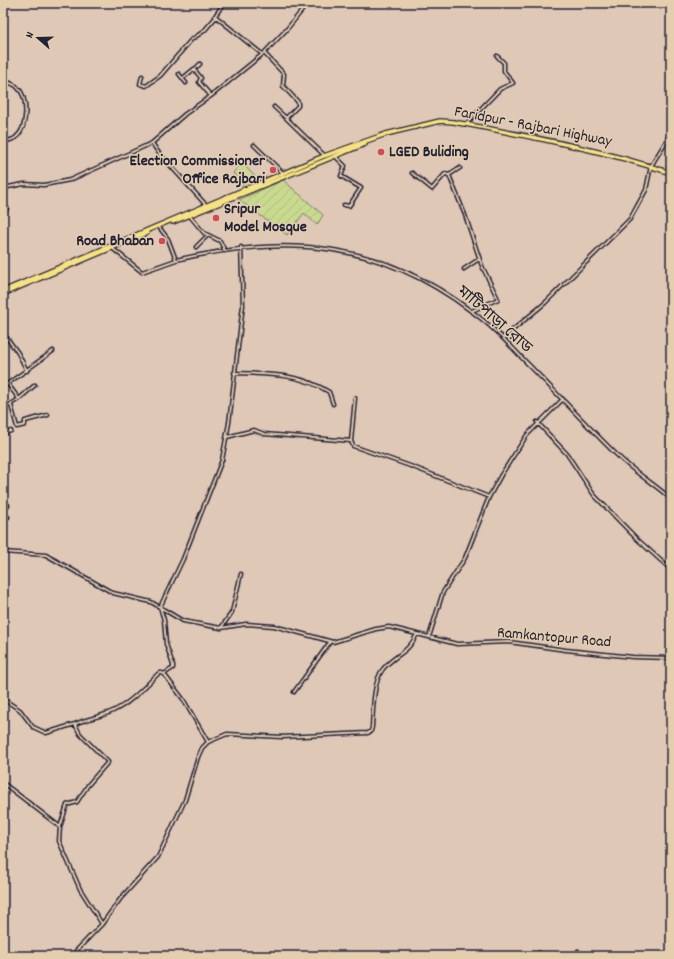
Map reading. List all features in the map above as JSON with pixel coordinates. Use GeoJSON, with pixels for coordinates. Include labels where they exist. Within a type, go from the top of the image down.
{"type":"FeatureCollection","features":[{"type":"Feature","properties":{"kind":"main road","name":"Faridpur - Rajbari Highway"},"geometry":{"type":"LineString","coordinates":[[390,134],[440,121],[466,124],[544,139],[651,166],[671,173]]}},
{"type":"Feature","properties":{"kind":"main road"},"geometry":{"type":"LineString","coordinates":[[3,291],[283,173],[390,134]]}},
{"type":"Feature","properties":{"kind":"main road"},"geometry":{"type":"LineString","coordinates":[[3,291],[112,248],[325,157],[334,156],[390,134]]}},
{"type":"Feature","properties":{"kind":"street"},"geometry":{"type":"LineString","coordinates":[[142,76],[140,84],[145,86],[160,76],[191,40],[204,31],[216,17],[224,3]]}},
{"type":"Feature","properties":{"kind":"street"},"geometry":{"type":"LineString","coordinates":[[3,188],[24,184],[44,185],[70,180],[152,142],[185,114],[211,96],[263,54],[287,30],[308,3]]}},
{"type":"Feature","properties":{"kind":"street"},"geometry":{"type":"LineString","coordinates":[[216,17],[263,54],[285,75],[283,86],[298,102],[298,106],[286,118]]}},
{"type":"Feature","properties":{"kind":"street"},"geometry":{"type":"LineString","coordinates":[[466,124],[500,89],[513,83],[504,71],[504,63],[497,56]]}},
{"type":"Feature","properties":{"kind":"street"},"geometry":{"type":"LineString","coordinates":[[182,78],[200,64]]}},
{"type":"Feature","properties":{"kind":"street"},"geometry":{"type":"LineString","coordinates":[[194,70],[201,78],[199,82],[211,96]]}},
{"type":"Feature","properties":{"kind":"street"},"geometry":{"type":"LineString","coordinates":[[179,74],[186,82]]}},
{"type":"Feature","properties":{"kind":"street"},"geometry":{"type":"LineString","coordinates":[[3,80],[17,87],[25,100],[26,108],[18,134],[14,139],[3,142]]}},
{"type":"Feature","properties":{"kind":"street"},"geometry":{"type":"LineString","coordinates":[[274,107],[325,157]]}},
{"type":"Feature","properties":{"kind":"street"},"geometry":{"type":"LineString","coordinates":[[503,338],[550,298],[630,219],[646,190],[651,166],[671,133]]}},
{"type":"Feature","properties":{"kind":"street"},"geometry":{"type":"LineString","coordinates":[[152,142],[158,152],[206,205]]}},
{"type":"Feature","properties":{"kind":"street"},"geometry":{"type":"LineString","coordinates":[[254,145],[283,173]]}},
{"type":"Feature","properties":{"kind":"street"},"geometry":{"type":"LineString","coordinates":[[334,156],[345,166],[341,174],[342,176],[361,188],[349,206],[344,205]]}},
{"type":"Feature","properties":{"kind":"street"},"geometry":{"type":"LineString","coordinates":[[412,173],[432,189],[445,174],[449,175],[460,168]]}},
{"type":"Feature","properties":{"kind":"street"},"geometry":{"type":"LineString","coordinates":[[449,175],[465,216],[479,259],[498,299],[472,311]]}},
{"type":"Feature","properties":{"kind":"street"},"geometry":{"type":"LineString","coordinates":[[3,219],[8,208]]}},
{"type":"Feature","properties":{"kind":"street"},"geometry":{"type":"LineString","coordinates":[[190,215],[197,226],[208,235],[218,240],[225,251]]}},
{"type":"Feature","properties":{"kind":"street"},"geometry":{"type":"LineString","coordinates":[[159,228],[168,239],[176,260]]}},
{"type":"Feature","properties":{"kind":"street"},"geometry":{"type":"LineString","coordinates":[[196,247],[208,235]]}},
{"type":"Feature","properties":{"kind":"street","name":"মাটিপাড়া রোড"},"geometry":{"type":"LineString","coordinates":[[112,248],[142,272],[176,260],[242,247],[296,246],[342,251],[373,258],[421,278],[472,311],[503,338],[620,459],[671,499]]}},
{"type":"Feature","properties":{"kind":"street"},"geometry":{"type":"LineString","coordinates":[[164,674],[172,668],[173,665],[166,644],[164,620],[160,607],[182,559],[214,481],[222,460],[227,437],[243,305],[242,247]]}},
{"type":"Feature","properties":{"kind":"street"},"geometry":{"type":"LineString","coordinates":[[464,269],[479,259]]}},
{"type":"Feature","properties":{"kind":"street"},"geometry":{"type":"LineString","coordinates":[[3,335],[18,353],[27,371]]}},
{"type":"Feature","properties":{"kind":"street"},"geometry":{"type":"LineString","coordinates":[[3,340],[7,338]]}},
{"type":"Feature","properties":{"kind":"street"},"geometry":{"type":"LineString","coordinates":[[3,387],[53,351]]}},
{"type":"Feature","properties":{"kind":"street"},"geometry":{"type":"LineString","coordinates":[[234,372],[274,374],[306,379],[329,392],[333,404]]}},
{"type":"Feature","properties":{"kind":"street"},"geometry":{"type":"LineString","coordinates":[[8,384],[19,399]]}},
{"type":"Feature","properties":{"kind":"street"},"geometry":{"type":"LineString","coordinates":[[3,409],[19,399],[35,385]]}},
{"type":"Feature","properties":{"kind":"street"},"geometry":{"type":"LineString","coordinates":[[355,398],[350,441],[353,446],[413,466],[489,497]]}},
{"type":"Feature","properties":{"kind":"street"},"geometry":{"type":"LineString","coordinates":[[429,637],[443,592],[465,558],[489,497],[515,452],[537,422],[563,399]]}},
{"type":"Feature","properties":{"kind":"street"},"geometry":{"type":"LineString","coordinates":[[11,405],[17,427],[25,425],[26,422],[48,415]]}},
{"type":"Feature","properties":{"kind":"street"},"geometry":{"type":"LineString","coordinates":[[537,422],[567,454],[594,495],[637,539],[668,567]]}},
{"type":"Feature","properties":{"kind":"street"},"geometry":{"type":"LineString","coordinates":[[227,437],[254,430],[264,434],[350,441]]}},
{"type":"Feature","properties":{"kind":"street"},"geometry":{"type":"LineString","coordinates":[[3,434],[11,431]]}},
{"type":"Feature","properties":{"kind":"street"},"geometry":{"type":"LineString","coordinates":[[3,506],[8,505]]}},
{"type":"Feature","properties":{"kind":"street"},"geometry":{"type":"LineString","coordinates":[[3,517],[8,517]]}},
{"type":"Feature","properties":{"kind":"street","name":"Ramkantopur Road"},"geometry":{"type":"LineString","coordinates":[[3,552],[46,555],[113,593],[151,602],[183,621],[221,628],[246,624],[274,626],[330,642],[388,627],[457,644],[509,642],[633,657],[671,658]]}},
{"type":"Feature","properties":{"kind":"street"},"geometry":{"type":"LineString","coordinates":[[221,628],[232,612],[241,574]]}},
{"type":"Feature","properties":{"kind":"street"},"geometry":{"type":"LineString","coordinates":[[74,953],[102,924],[121,898],[158,857],[185,800],[198,757],[202,748],[208,742],[227,734],[282,737],[368,733],[371,731],[372,727],[379,674],[390,662],[410,648],[417,634]]}},
{"type":"Feature","properties":{"kind":"street"},"geometry":{"type":"LineString","coordinates":[[294,692],[330,642]]}},
{"type":"Feature","properties":{"kind":"street"},"geometry":{"type":"LineString","coordinates":[[3,669],[3,691]]}},
{"type":"Feature","properties":{"kind":"street"},"geometry":{"type":"LineString","coordinates":[[3,699],[20,710],[34,727],[46,733],[75,724],[87,718],[115,710],[129,701],[159,673],[162,672],[184,700],[208,742]]}},
{"type":"Feature","properties":{"kind":"street"},"geometry":{"type":"LineString","coordinates":[[75,724],[80,734],[108,762],[88,785],[77,802],[67,805],[60,827],[59,841],[80,889],[102,924]]}},
{"type":"Feature","properties":{"kind":"street"},"geometry":{"type":"LineString","coordinates":[[3,783],[60,827]]}},
{"type":"Feature","properties":{"kind":"street"},"geometry":{"type":"LineString","coordinates":[[574,956],[578,951]]}},
{"type":"Feature","properties":{"kind":"street"},"geometry":{"type":"LineString","coordinates":[[536,956],[539,953],[542,956]]}},
{"type":"Feature","properties":{"kind":"green space"},"geometry":{"type":"Polygon","coordinates":[[[242,163],[259,181],[244,186],[233,173],[242,163]]]}},
{"type":"Feature","properties":{"kind":"green space"},"geometry":{"type":"Polygon","coordinates":[[[283,180],[323,215],[317,225],[304,213],[287,235],[239,200],[283,180]]]}},
{"type":"Feature","properties":{"kind":"place","name":"LGED Buliding"},"geometry":{"type":"Point","coordinates":[381,152]}},
{"type":"Feature","properties":{"kind":"place","name":"Election Commissioner Office Rajbari"},"geometry":{"type":"Point","coordinates":[273,170]}},
{"type":"Feature","properties":{"kind":"place","name":"Sripur Model Mosque"},"geometry":{"type":"Point","coordinates":[216,218]}},
{"type":"Feature","properties":{"kind":"place","name":"Road Bhaban"},"geometry":{"type":"Point","coordinates":[162,241]}}]}
